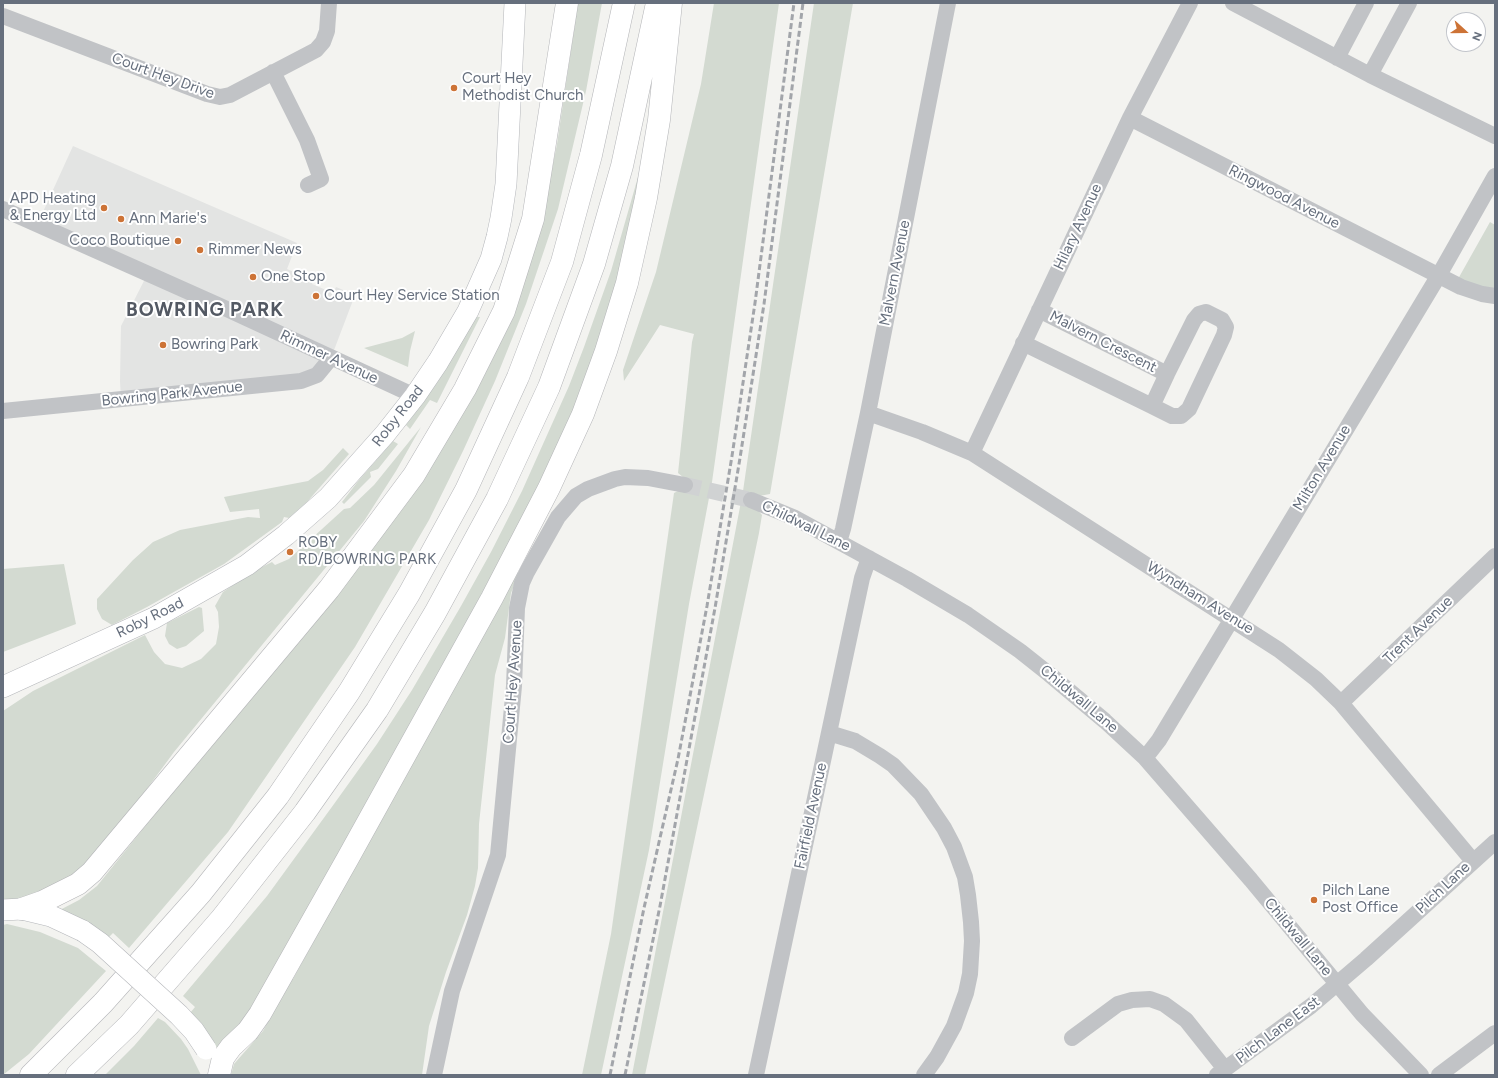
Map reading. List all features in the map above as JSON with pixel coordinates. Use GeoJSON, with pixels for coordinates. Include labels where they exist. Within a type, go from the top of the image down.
{"type":"FeatureCollection","features":[{"type":"Feature","properties":{"kind":"highway"},"geometry":{"type":"LineString","coordinates":[[13,909],[42,902],[78,884],[92,872],[329,589],[414,475],[465,389],[504,311],[533,219],[567,3]]}},
{"type":"Feature","properties":{"kind":"highway"},"geometry":{"type":"LineString","coordinates":[[31,1075],[103,1003],[201,893],[278,796],[349,692],[409,594],[466,490],[518,377],[562,262],[591,155],[624,3]]}},
{"type":"Feature","properties":{"kind":"highway"},"geometry":{"type":"LineString","coordinates":[[77,1075],[129,1025],[221,920],[306,812],[377,710],[435,613],[497,499],[549,387],[594,264],[622,166],[657,3]]}},
{"type":"Feature","properties":{"kind":"highway"},"geometry":{"type":"LineString","coordinates":[[218,1075],[223,1058],[231,1046],[248,1031],[260,1014],[352,852],[492,598],[549,488],[583,414],[606,351],[627,283],[646,198],[659,120],[671,3]]}},
{"type":"Feature","properties":{"kind":"main road","name":"Roby Road"},"geometry":{"type":"LineString","coordinates":[[3,687],[154,618],[247,566],[286,535],[328,498],[386,434],[415,396],[438,362],[468,311],[491,259],[497,237],[506,184],[515,3]]}},
{"type":"Feature","properties":{"kind":"main road","name":"Roby Road"},"geometry":{"type":"LineString","coordinates":[[3,697],[45,668]]}},
{"type":"Feature","properties":{"kind":"main road"},"geometry":{"type":"LineString","coordinates":[[13,909],[51,916],[83,930],[100,943],[179,1014],[194,1031],[206,1049],[218,1075]]}},
{"type":"Feature","properties":{"kind":"street","name":"Court Hey Drive"},"geometry":{"type":"LineString","coordinates":[[3,16],[207,94],[220,96],[230,95],[316,50],[323,42],[327,32],[329,3]]}},
{"type":"Feature","properties":{"kind":"street","name":"Malvern Avenue"},"geometry":{"type":"LineString","coordinates":[[839,542],[868,414],[948,3]]}},
{"type":"Feature","properties":{"kind":"street","name":"Hilary Avenue"},"geometry":{"type":"LineString","coordinates":[[972,453],[1130,118],[1190,3]]}},
{"type":"Feature","properties":{"kind":"street"},"geometry":{"type":"LineString","coordinates":[[1232,3],[1370,75],[1495,136]]}},
{"type":"Feature","properties":{"kind":"street"},"geometry":{"type":"LineString","coordinates":[[1337,58],[1366,3]]}},
{"type":"Feature","properties":{"kind":"street"},"geometry":{"type":"LineString","coordinates":[[1370,75],[1409,3]]}},
{"type":"Feature","properties":{"kind":"street"},"geometry":{"type":"LineString","coordinates":[[272,72],[307,140],[321,179],[308,185]]}},
{"type":"Feature","properties":{"kind":"street","name":"Ringwood Avenue"},"geometry":{"type":"LineString","coordinates":[[1130,118],[1461,287],[1482,294],[1495,296]]}},
{"type":"Feature","properties":{"kind":"street","name":"Milton Avenue"},"geometry":{"type":"LineString","coordinates":[[1145,758],[1159,740],[1439,275],[1495,176]]}},
{"type":"Feature","properties":{"kind":"street","name":"Rimmer Avenue"},"geometry":{"type":"LineString","coordinates":[[3,209],[415,396]]}},
{"type":"Feature","properties":{"kind":"street","name":"Malvern Crescent"},"geometry":{"type":"LineString","coordinates":[[1039,310],[1167,374]]}},
{"type":"Feature","properties":{"kind":"street","name":"Malvern Crescent"},"geometry":{"type":"LineString","coordinates":[[1024,343],[1172,416],[1181,416],[1189,408],[1224,335],[1226,327],[1222,320],[1206,312],[1199,314],[1194,320],[1152,406]]}},
{"type":"Feature","properties":{"kind":"street","name":"Bowring Park Avenue"},"geometry":{"type":"LineString","coordinates":[[3,411],[301,381],[317,375],[332,358]]}},
{"type":"Feature","properties":{"kind":"street","name":"Wyndham Avenue"},"geometry":{"type":"LineString","coordinates":[[868,414],[922,432],[972,453],[1232,618],[1298,664],[1341,703],[1473,860]]}},
{"type":"Feature","properties":{"kind":"street","name":"Court Hey Avenue"},"geometry":{"type":"LineString","coordinates":[[434,1075],[452,991],[498,855],[514,686],[517,608],[522,583],[558,517],[576,496],[588,489],[614,479],[648,478],[685,485]]}},
{"type":"Feature","properties":{"kind":"street","name":"Childwall Lane"},"geometry":{"type":"LineString","coordinates":[[751,500],[785,514],[839,542],[968,616],[1020,651],[1105,721],[1145,758],[1362,1014],[1420,1075]]}},
{"type":"Feature","properties":{"kind":"street","name":"Trent Avenue"},"geometry":{"type":"LineString","coordinates":[[1341,703],[1495,556]]}},
{"type":"Feature","properties":{"kind":"street","name":"Fairfield Avenue"},"geometry":{"type":"LineString","coordinates":[[756,1075],[860,585],[868,558]]}},
{"type":"Feature","properties":{"kind":"street"},"geometry":{"type":"LineString","coordinates":[[829,732],[855,741],[880,756],[893,766],[921,794],[944,828],[954,846],[964,877],[968,895],[972,935],[970,974],[966,993],[954,1026],[937,1057],[924,1075]]}},
{"type":"Feature","properties":{"kind":"street","name":"Pilch Lane"},"geometry":{"type":"LineString","coordinates":[[1338,984],[1473,860],[1495,842]]}},
{"type":"Feature","properties":{"kind":"street","name":"Pilch Lane East"},"geometry":{"type":"LineString","coordinates":[[1221,1072],[1311,1006],[1338,984]]}},
{"type":"Feature","properties":{"kind":"street"},"geometry":{"type":"LineString","coordinates":[[1072,1038],[1118,1004],[1132,1000],[1150,999],[1164,1004],[1186,1020],[1221,1072]]}},
{"type":"Feature","properties":{"kind":"street"},"geometry":{"type":"LineString","coordinates":[[1439,1075],[1495,1034]]}},
{"type":"Feature","properties":{"kind":"shaded area"},"geometry":{"type":"Polygon","coordinates":[[[578,3],[602,3],[586,91],[558,209],[526,304],[495,381],[429,520],[355,647],[228,832],[129,948],[113,933],[108,938],[58,911],[79,900],[97,886],[376,540],[543,214],[557,144],[578,3]]]}},
{"type":"Feature","properties":{"kind":"shaded area"},"geometry":{"type":"Polygon","coordinates":[[[714,3],[779,3],[712,482],[689,604],[649,850],[601,1075],[582,1075],[611,934],[674,493],[684,488],[684,478],[678,473],[694,334],[660,325],[624,381],[623,370],[656,272],[701,84],[714,3]]]}},
{"type":"Feature","properties":{"kind":"shaded area"},"geometry":{"type":"Polygon","coordinates":[[[814,3],[853,3],[770,494],[759,496],[756,508],[762,515],[759,533],[645,1075],[632,1075],[743,491],[814,3]]]}},
{"type":"Feature","properties":{"kind":"shaded area"},"geometry":{"type":"Polygon","coordinates":[[[73,146],[297,243],[287,269],[313,281],[312,284],[333,293],[336,287],[355,295],[331,358],[317,375],[121,399],[121,326],[147,275],[37,225],[73,146]]]}},
{"type":"Feature","properties":{"kind":"shaded area"},"geometry":{"type":"Polygon","coordinates":[[[641,173],[627,244],[605,326],[586,381],[533,500],[251,1018],[219,1054],[214,1042],[190,1013],[195,1007],[183,996],[267,896],[377,744],[412,690],[461,606],[522,491],[569,386],[611,271],[638,177],[641,173]]]}},
{"type":"Feature","properties":{"kind":"shaded area"},"geometry":{"type":"Polygon","coordinates":[[[1490,222],[1495,225],[1495,289],[1487,289],[1458,279],[1490,222]]]}},
{"type":"Feature","properties":{"kind":"shaded area"},"geometry":{"type":"Polygon","coordinates":[[[476,317],[480,317],[437,403],[430,400],[410,429],[406,425],[438,381],[476,317]]]}},
{"type":"Feature","properties":{"kind":"shaded area"},"geometry":{"type":"Polygon","coordinates":[[[415,331],[408,367],[364,348],[402,338],[415,331]]]}},
{"type":"Feature","properties":{"kind":"shaded area"},"geometry":{"type":"Polygon","coordinates":[[[421,427],[396,471],[364,521],[174,752],[91,865],[34,898],[3,902],[3,711],[33,691],[145,635],[154,652],[165,664],[182,668],[201,659],[216,644],[219,627],[218,612],[215,606],[223,592],[254,571],[272,562],[275,565],[289,559],[344,509],[350,508],[374,485],[421,427]]]}},
{"type":"Feature","properties":{"kind":"shaded area"},"geometry":{"type":"Polygon","coordinates":[[[393,441],[398,444],[378,469],[370,472],[371,477],[344,504],[342,502],[359,480],[393,441]]]}},
{"type":"Feature","properties":{"kind":"shaded area"},"geometry":{"type":"Polygon","coordinates":[[[343,448],[349,454],[307,502],[289,518],[284,517],[282,522],[224,564],[147,607],[112,625],[102,619],[97,609],[97,599],[133,560],[153,542],[180,530],[248,517],[260,518],[259,509],[230,512],[224,497],[308,481],[323,470],[343,448]]]}},
{"type":"Feature","properties":{"kind":"shaded area"},"geometry":{"type":"Polygon","coordinates":[[[64,564],[76,624],[3,652],[3,569],[64,564]]]}},
{"type":"Feature","properties":{"kind":"shaded area"},"geometry":{"type":"Polygon","coordinates":[[[516,573],[519,573],[511,593],[505,638],[495,675],[479,824],[478,868],[475,886],[467,915],[446,972],[429,1026],[422,1075],[231,1075],[234,1064],[263,1031],[291,978],[293,979],[516,573]]]}},
{"type":"Feature","properties":{"kind":"shaded area"},"geometry":{"type":"Polygon","coordinates":[[[199,607],[202,608],[204,631],[186,646],[177,649],[169,644],[165,636],[167,623],[199,607]]]}},
{"type":"Feature","properties":{"kind":"shaded area"},"geometry":{"type":"Polygon","coordinates":[[[7,924],[40,932],[78,948],[106,971],[29,1054],[3,1075],[3,925],[7,924]]]}},
{"type":"Feature","properties":{"kind":"shaded area"},"geometry":{"type":"Polygon","coordinates":[[[158,1018],[165,1022],[181,1039],[188,1049],[201,1075],[105,1075],[134,1046],[158,1018]]]}},
{"type":"Feature","properties":{"kind":"tunnel"},"geometry":{"type":"LineString","coordinates":[[685,485],[751,500]]}},
{"type":"Feature","properties":{"kind":"railway"},"geometry":{"type":"LineString","coordinates":[[610,1075],[644,908],[678,759],[707,606],[732,456],[755,303],[794,3]]}},
{"type":"Feature","properties":{"kind":"railway"},"geometry":{"type":"LineString","coordinates":[[625,1075],[660,906],[715,608],[740,458],[764,304],[803,3]]}},
{"type":"Feature","properties":{"kind":"place","name":"Court Hey Methodist Church"},"geometry":{"type":"Point","coordinates":[454,88]}},
{"type":"Feature","properties":{"kind":"place","name":"APD Heating & Energy Ltd"},"geometry":{"type":"Point","coordinates":[104,208]}},
{"type":"Feature","properties":{"kind":"place","name":"Ann Marie's"},"geometry":{"type":"Point","coordinates":[121,219]}},
{"type":"Feature","properties":{"kind":"place","name":"Coco Boutique"},"geometry":{"type":"Point","coordinates":[178,241]}},
{"type":"Feature","properties":{"kind":"place","name":"Rimmer News"},"geometry":{"type":"Point","coordinates":[200,250]}},
{"type":"Feature","properties":{"kind":"place","name":"One Stop"},"geometry":{"type":"Point","coordinates":[253,277]}},
{"type":"Feature","properties":{"kind":"place","name":"Court Hey Service Station"},"geometry":{"type":"Point","coordinates":[316,296]}},
{"type":"Feature","properties":{"kind":"place","name":"Bowring Park"},"geometry":{"type":"Point","coordinates":[163,345]}},
{"type":"Feature","properties":{"kind":"place","name":"ROBY RD/BOWRING PARK"},"geometry":{"type":"Point","coordinates":[290,552]}},
{"type":"Feature","properties":{"kind":"place","name":"Pilch Lane Post Office"},"geometry":{"type":"Point","coordinates":[1314,900]}},
{"type":"Feature","properties":{"kind":"district","name":"BOWRING PARK"},"geometry":{"type":"Point","coordinates":[205,310]}}]}
